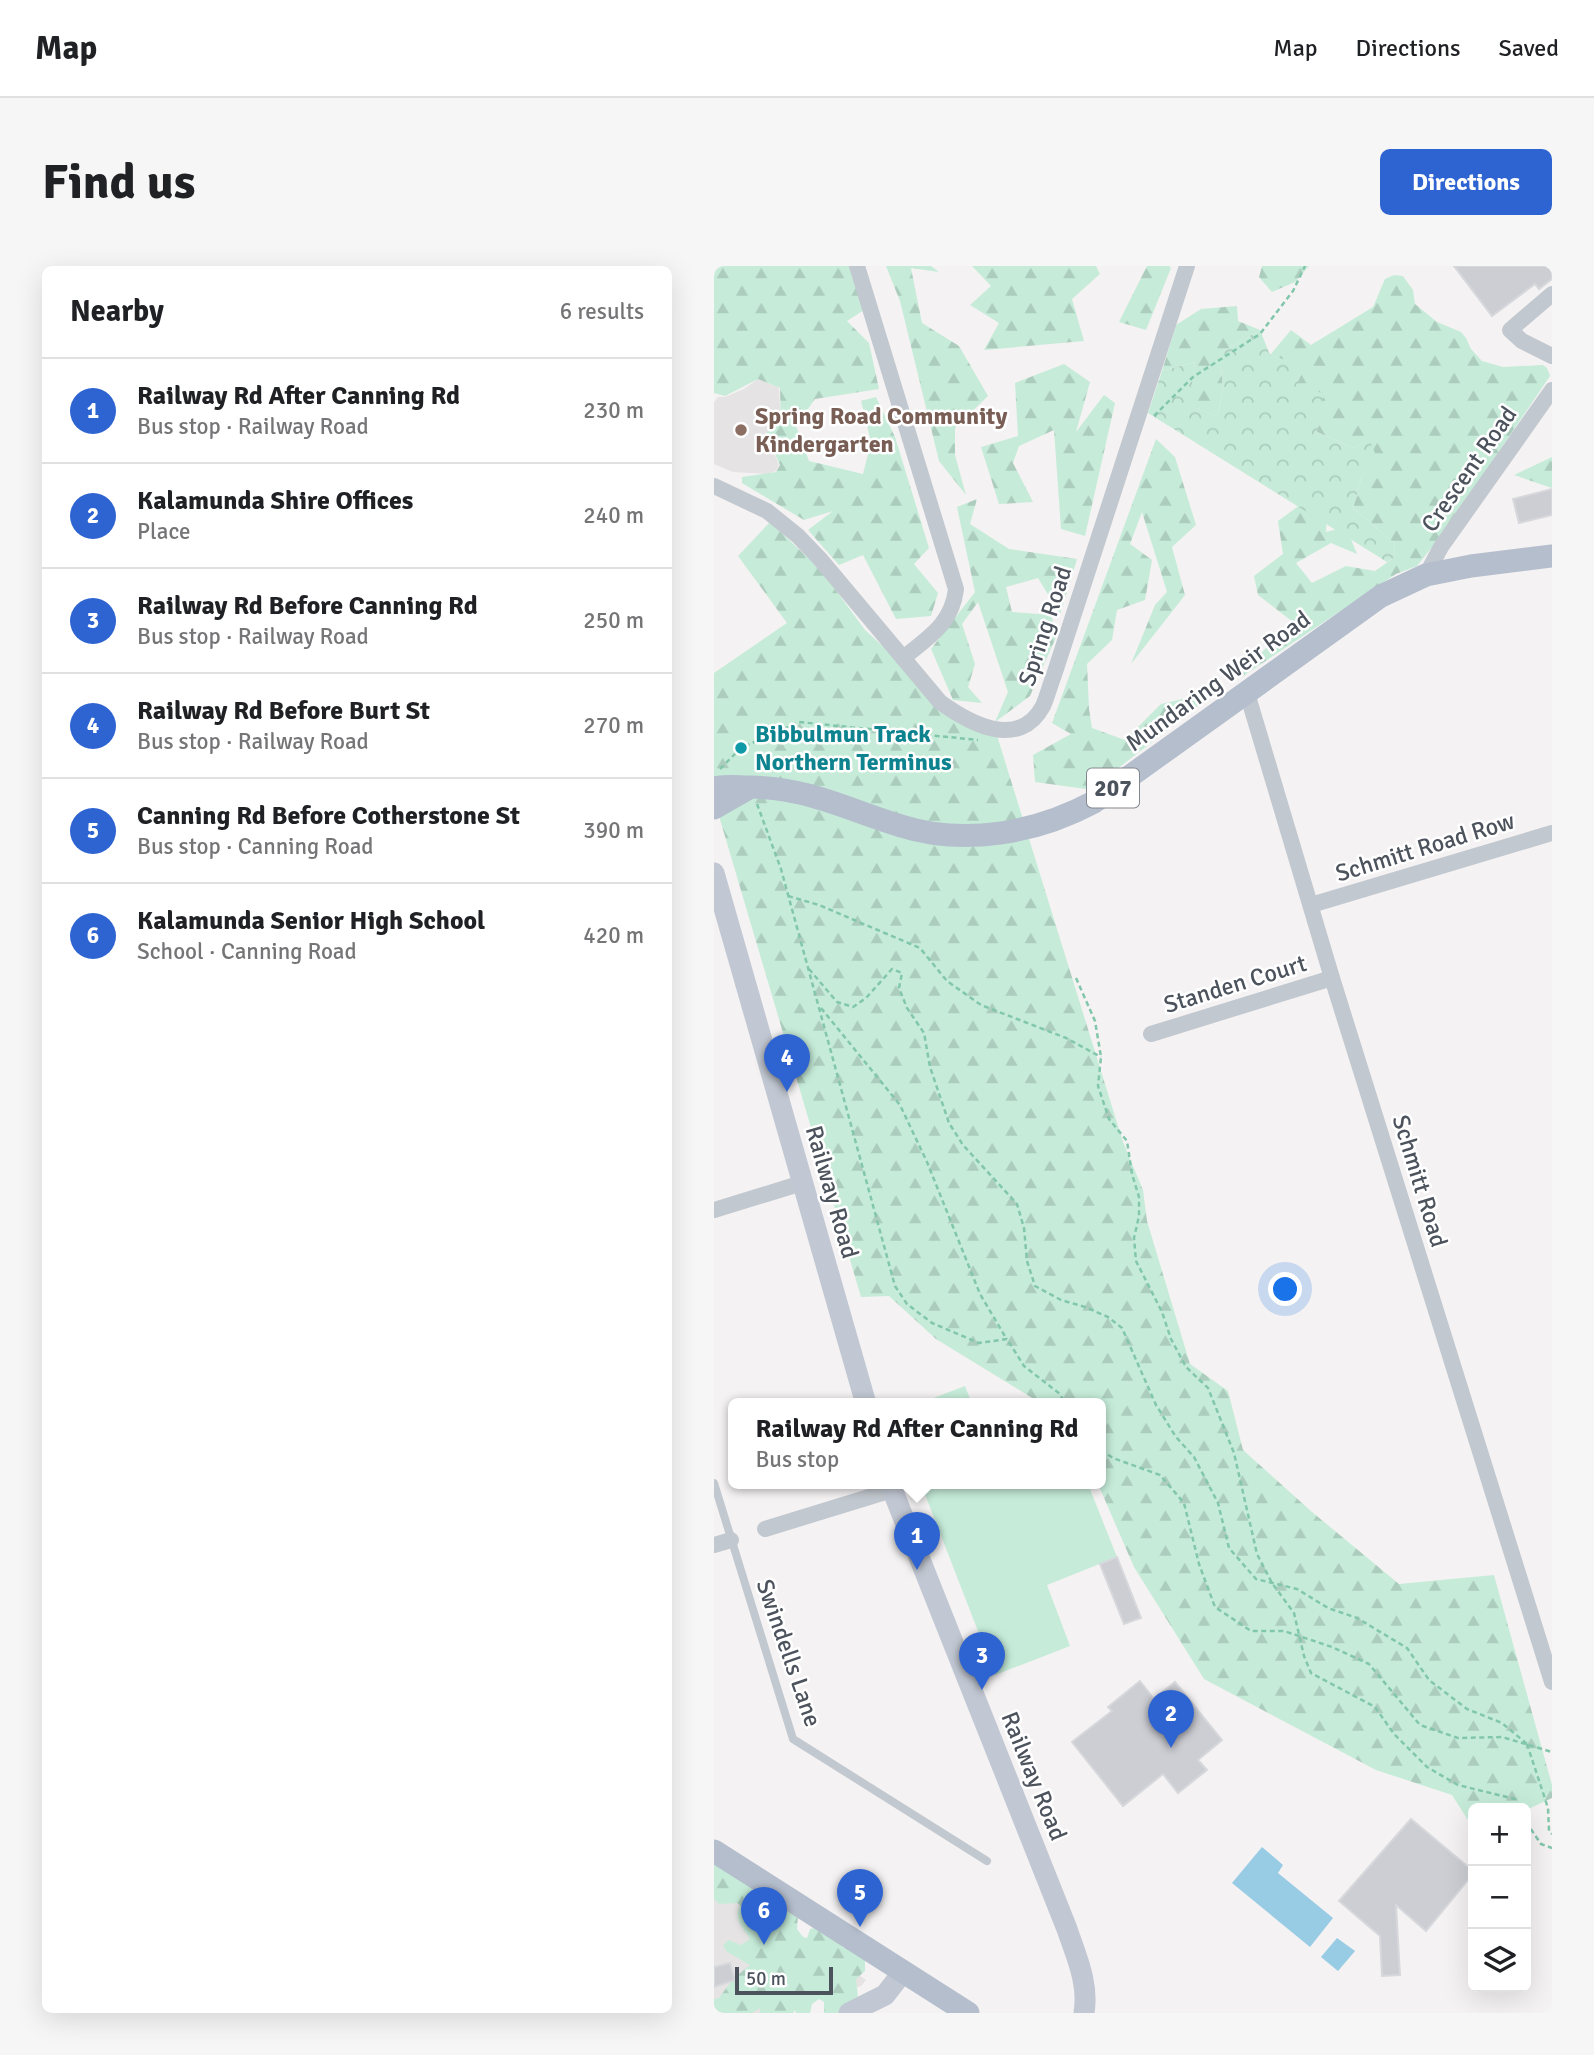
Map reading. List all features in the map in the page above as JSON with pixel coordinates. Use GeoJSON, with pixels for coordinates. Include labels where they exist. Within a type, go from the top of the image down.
{"type":"FeatureCollection","features":[{"type":"Feature","properties":{"kind":"main road","name":"Mundaring Weir Road"},"geometry":{"type":"LineString","coordinates":[[714,788],[728,785],[779,788],[811,794],[904,827],[926,832],[966,835],[1010,832],[1051,821],[1094,802],[1381,596],[1426,575],[1471,566],[1552,556]]}},
{"type":"Feature","properties":{"kind":"main road"},"geometry":{"type":"LineString","coordinates":[[714,808],[752,787]]}},
{"type":"Feature","properties":{"kind":"main road"},"geometry":{"type":"LineString","coordinates":[[714,1851],[968,2013]]}},
{"type":"Feature","properties":{"kind":"street"},"geometry":{"type":"LineString","coordinates":[[857,266],[956,589],[954,604],[937,631],[903,658]]}},
{"type":"Feature","properties":{"kind":"street","name":"Spring Road"},"geometry":{"type":"LineString","coordinates":[[714,486],[767,511],[798,536],[940,702],[979,726],[1012,730],[1032,720],[1042,707],[1187,266]]}},
{"type":"Feature","properties":{"kind":"street"},"geometry":{"type":"LineString","coordinates":[[1552,294],[1510,330],[1522,341],[1552,356]]}},
{"type":"Feature","properties":{"kind":"street","name":"Crescent Road"},"geometry":{"type":"LineString","coordinates":[[1426,575],[1440,547],[1552,390]]}},
{"type":"Feature","properties":{"kind":"street","name":"Schmitt Road"},"geometry":{"type":"LineString","coordinates":[[1247,693],[1332,978],[1552,1682]]}},
{"type":"Feature","properties":{"kind":"street","name":"Schmitt Road Row"},"geometry":{"type":"LineString","coordinates":[[1311,905],[1552,833]]}},
{"type":"Feature","properties":{"kind":"street","name":"Railway Road"},"geometry":{"type":"LineString","coordinates":[[714,873],[864,1398]]}},
{"type":"Feature","properties":{"kind":"street","name":"Standen Court"},"geometry":{"type":"LineString","coordinates":[[1151,1034],[1332,978]]}},
{"type":"Feature","properties":{"kind":"street"},"geometry":{"type":"LineString","coordinates":[[714,1210],[802,1183]]}},
{"type":"Feature","properties":{"kind":"street"},"geometry":{"type":"LineString","coordinates":[[765,1530],[885,1489]]}},
{"type":"Feature","properties":{"kind":"street","name":"Railway Road"},"geometry":{"type":"LineString","coordinates":[[892,1489],[1067,1929],[1084,1979],[1084,2013]]}},
{"type":"Feature","properties":{"kind":"street"},"geometry":{"type":"LineString","coordinates":[[714,1545],[731,1540]]}},
{"type":"Feature","properties":{"kind":"street"},"geometry":{"type":"LineString","coordinates":[[849,2013],[885,1995],[903,1972]]}},
{"type":"Feature","properties":{"kind":"lane","name":"Swindells Lane"},"geometry":{"type":"LineString","coordinates":[[714,1483],[793,1739],[987,1861]]}},
{"type":"Feature","properties":{"kind":"path"},"geometry":{"type":"LineString","coordinates":[[1146,425],[1192,377],[1260,334],[1293,291],[1305,266]]}},
{"type":"Feature","properties":{"kind":"path"},"geometry":{"type":"LineString","coordinates":[[714,777],[724,763],[741,748],[799,722],[979,740]]}},
{"type":"Feature","properties":{"kind":"path"},"geometry":{"type":"LineString","coordinates":[[752,787],[809,969],[895,1286],[906,1304],[932,1323],[979,1343],[1007,1339]]}},
{"type":"Feature","properties":{"kind":"path"},"geometry":{"type":"LineString","coordinates":[[788,896],[819,905],[920,948],[947,981],[981,1005],[1066,1038],[1101,1057]]}},
{"type":"Feature","properties":{"kind":"path"},"geometry":{"type":"LineString","coordinates":[[809,969],[837,1002],[853,1007],[866,998],[892,969],[902,973],[899,988],[907,1008],[924,1032],[930,1068],[950,1123],[963,1145],[1017,1204],[1024,1228],[1027,1261],[1035,1286],[1061,1300],[1108,1317],[1122,1328],[1156,1405],[1176,1437],[1194,1457],[1218,1503],[1229,1548],[1256,1579],[1297,1589],[1328,1608],[1357,1618],[1407,1648],[1429,1680],[1467,1709],[1503,1723],[1527,1744],[1548,1808],[1549,1831],[1552,1834]]}},
{"type":"Feature","properties":{"kind":"path"},"geometry":{"type":"LineString","coordinates":[[1076,978],[1095,1021],[1101,1057],[1098,1086],[1109,1119],[1127,1141],[1139,1197],[1136,1261],[1163,1312],[1171,1339],[1186,1367],[1208,1388],[1234,1453],[1257,1554],[1272,1583],[1294,1613],[1311,1673],[1375,1707],[1394,1734],[1427,1767],[1458,1785],[1516,1798],[1518,1803]]}},
{"type":"Feature","properties":{"kind":"path"},"geometry":{"type":"LineString","coordinates":[[819,1006],[900,1105],[927,1162],[980,1294],[1024,1366],[1062,1398]]}},
{"type":"Feature","properties":{"kind":"path"},"geometry":{"type":"LineString","coordinates":[[1106,1454],[1160,1475],[1184,1503],[1199,1564],[1215,1607],[1251,1632],[1284,1631],[1369,1664],[1420,1725],[1458,1738],[1502,1737],[1552,1752]]}},
{"type":"Feature","properties":{"kind":"path"},"geometry":{"type":"LineString","coordinates":[[1531,1829],[1541,1844],[1552,1849]]}},
{"type":"Feature","properties":{"kind":"shaded area","name":"Spring Road Community Kindergarten"},"geometry":{"type":"Polygon","coordinates":[[[758,379],[779,388],[781,425],[771,426],[766,434],[779,465],[776,471],[767,474],[733,472],[714,464],[714,402],[718,397],[744,389],[758,379]]]}},
{"type":"Feature","properties":{"kind":"shaded area"},"geometry":{"type":"Polygon","coordinates":[[[714,1878],[866,1980],[861,1986],[774,2013],[714,2013],[714,1878]]]}},
{"type":"Feature","properties":{"kind":"green space"},"geometry":{"type":"Polygon","coordinates":[[[714,266],[851,266],[864,310],[847,321],[869,343],[879,389],[815,399],[796,426],[809,461],[863,474],[871,442],[861,401],[876,397],[895,437],[929,548],[914,564],[938,593],[931,616],[896,619],[863,555],[839,565],[808,530],[833,511],[804,520],[742,483],[742,477],[776,472],[780,465],[766,434],[771,426],[781,425],[780,388],[758,379],[725,396],[714,393],[714,266]]]}},
{"type":"Feature","properties":{"kind":"green space"},"geometry":{"type":"Polygon","coordinates":[[[886,266],[931,266],[939,272],[911,268],[922,323],[959,346],[988,396],[955,428],[955,455],[966,495],[939,461],[900,301],[886,266]]]}},
{"type":"Feature","properties":{"kind":"green space"},"geometry":{"type":"Polygon","coordinates":[[[972,266],[1096,266],[1100,274],[1072,299],[1084,341],[984,350],[999,323],[970,305],[991,286],[972,266]]]}},
{"type":"Feature","properties":{"kind":"green space"},"geometry":{"type":"Polygon","coordinates":[[[1147,266],[1171,268],[1146,330],[1119,322],[1147,266]]]}},
{"type":"Feature","properties":{"kind":"green space"},"geometry":{"type":"Polygon","coordinates":[[[1262,266],[1309,266],[1295,282],[1272,292],[1259,277],[1262,266]]]}},
{"type":"Feature","properties":{"kind":"green space"},"geometry":{"type":"Polygon","coordinates":[[[1394,275],[1403,276],[1413,290],[1415,304],[1437,322],[1461,332],[1482,361],[1503,367],[1543,365],[1550,376],[1445,531],[1417,566],[1396,574],[1240,678],[1236,662],[1262,652],[1293,622],[1258,595],[1254,576],[1283,554],[1278,521],[1315,494],[1327,511],[1326,532],[1346,527],[1357,554],[1331,543],[1296,563],[1312,583],[1346,566],[1375,571],[1395,557],[1394,543],[1353,508],[1362,477],[1374,453],[1368,440],[1354,448],[1317,432],[1295,388],[1304,367],[1270,355],[1291,330],[1311,345],[1373,307],[1385,279],[1394,275]]]}},
{"type":"Feature","properties":{"kind":"green space"},"geometry":{"type":"Polygon","coordinates":[[[1237,306],[1238,321],[1260,330],[1220,353],[1223,391],[1217,417],[1188,405],[1195,362],[1162,371],[1176,325],[1201,309],[1237,306]]]}},
{"type":"Feature","properties":{"kind":"green space"},"geometry":{"type":"Polygon","coordinates":[[[1260,330],[1270,355],[1305,367],[1295,388],[1324,393],[1317,432],[1354,448],[1369,439],[1375,453],[1362,477],[1353,508],[1394,543],[1395,557],[1387,562],[1148,413],[1162,371],[1195,362],[1189,405],[1217,417],[1223,391],[1220,353],[1260,330]]]}},
{"type":"Feature","properties":{"kind":"green space"},"geometry":{"type":"Polygon","coordinates":[[[1064,364],[1090,382],[1076,432],[1104,395],[1115,403],[1085,536],[1061,529],[1054,430],[1019,446],[1013,463],[1033,502],[999,504],[981,447],[1018,436],[1015,383],[1064,364]]]}},
{"type":"Feature","properties":{"kind":"green space"},"geometry":{"type":"Polygon","coordinates":[[[1156,439],[1175,457],[1196,525],[1172,547],[1185,595],[1131,664],[1155,605],[1167,592],[1142,512],[1130,544],[1152,560],[1145,600],[1117,610],[1112,640],[1087,664],[1092,728],[1125,740],[1161,704],[1196,696],[1198,706],[1121,766],[1086,789],[1035,782],[1033,755],[1071,734],[1052,723],[1156,439]]]}},
{"type":"Feature","properties":{"kind":"green space"},"geometry":{"type":"Polygon","coordinates":[[[1552,457],[1552,488],[1514,475],[1552,457]]]}},
{"type":"Feature","properties":{"kind":"green space"},"geometry":{"type":"Polygon","coordinates":[[[977,499],[970,524],[1009,549],[1077,559],[1060,614],[1038,578],[1006,587],[1012,612],[1051,615],[1057,635],[1030,696],[995,722],[1008,692],[978,602],[962,624],[975,664],[968,687],[982,703],[953,700],[931,649],[975,592],[957,507],[977,499]]]}},
{"type":"Feature","properties":{"kind":"green space"},"geometry":{"type":"Polygon","coordinates":[[[770,522],[821,570],[865,630],[900,662],[948,717],[995,729],[1123,1142],[1143,1190],[1147,1221],[1190,1364],[1228,1391],[1243,1450],[1399,1584],[1494,1575],[1552,1785],[1552,1798],[1531,1808],[1531,1803],[1468,1803],[1468,1820],[1452,1795],[1376,1770],[1204,1679],[1134,1567],[1100,1489],[1106,1489],[1106,1398],[1032,1398],[936,1339],[889,1296],[861,1297],[714,799],[714,673],[787,623],[738,556],[770,522]]]}},
{"type":"Feature","properties":{"kind":"green space"},"geometry":{"type":"Polygon","coordinates":[[[965,1386],[970,1398],[934,1398],[965,1386]]]}},
{"type":"Feature","properties":{"kind":"green space"},"geometry":{"type":"Polygon","coordinates":[[[923,1489],[1090,1489],[1117,1557],[1047,1585],[1070,1646],[995,1675],[923,1489]]]}},
{"type":"Feature","properties":{"kind":"green space"},"geometry":{"type":"Polygon","coordinates":[[[714,1858],[780,1906],[779,1912],[789,1906],[798,1915],[797,1929],[803,1937],[807,1938],[810,1929],[814,1928],[843,1937],[842,1947],[865,1952],[865,1971],[856,1979],[858,1997],[852,2013],[824,2013],[824,2002],[819,1999],[812,2004],[810,2013],[796,2013],[795,2010],[793,2013],[760,2013],[760,2008],[752,2013],[714,2013],[714,1999],[719,1998],[733,1979],[750,1965],[726,1951],[723,1945],[729,1940],[741,1945],[750,1939],[738,1919],[740,1905],[719,1904],[714,1899],[714,1858]]]}},
{"type":"Feature","properties":{"kind":"water"},"geometry":{"type":"Polygon","coordinates":[[[1262,1847],[1283,1865],[1278,1873],[1333,1918],[1310,1947],[1232,1883],[1262,1847]]]}},
{"type":"Feature","properties":{"kind":"water"},"geometry":{"type":"Polygon","coordinates":[[[1337,1938],[1355,1951],[1338,1971],[1321,1957],[1337,1938]]]}},
{"type":"Feature","properties":{"kind":"building"},"geometry":{"type":"Polygon","coordinates":[[[1454,266],[1552,266],[1552,279],[1539,289],[1535,284],[1492,316],[1454,266]]]}},
{"type":"Feature","properties":{"kind":"building"},"geometry":{"type":"Polygon","coordinates":[[[1552,489],[1552,515],[1519,523],[1513,499],[1552,489]]]}},
{"type":"Feature","properties":{"kind":"building"},"geometry":{"type":"Polygon","coordinates":[[[1117,1557],[1141,1618],[1124,1624],[1100,1564],[1117,1557]]]}},
{"type":"Feature","properties":{"kind":"building"},"geometry":{"type":"Polygon","coordinates":[[[1140,1681],[1154,1699],[1175,1682],[1222,1740],[1198,1760],[1207,1770],[1178,1793],[1163,1774],[1123,1806],[1072,1742],[1112,1711],[1108,1707],[1140,1681]]]}},
{"type":"Feature","properties":{"kind":"building"},"geometry":{"type":"Polygon","coordinates":[[[1411,1819],[1468,1867],[1468,1880],[1426,1931],[1396,1905],[1400,1975],[1382,1976],[1380,1936],[1339,1901],[1411,1819]]]}},
{"type":"Feature","properties":{"kind":"building"},"geometry":{"type":"Polygon","coordinates":[[[730,1963],[735,1980],[714,1987],[714,1967],[730,1963]]]}},
{"type":"Feature","properties":{"kind":"place","name":"Spring Road Community Kindergarten"},"geometry":{"type":"Point","coordinates":[741,430]}},
{"type":"Feature","properties":{"kind":"place","name":"Bibbulmun Track Northern Terminus"},"geometry":{"type":"Point","coordinates":[741,748]}},
{"type":"Feature","properties":{"kind":"place","name":"Railway Rd Before Burt St"},"geometry":{"type":"Point","coordinates":[787,1092]}},
{"type":"Feature","properties":{"kind":"place","name":"Railway Rd After Canning Rd"},"geometry":{"type":"Point","coordinates":[917,1570]}},
{"type":"Feature","properties":{"kind":"place","name":"Railway Rd Before Canning Rd"},"geometry":{"type":"Point","coordinates":[982,1690]}},
{"type":"Feature","properties":{"kind":"place","name":"Kalamunda Shire Offices"},"geometry":{"type":"Point","coordinates":[1171,1748]}},
{"type":"Feature","properties":{"kind":"place","name":"Canning Rd Before Cotherstone St"},"geometry":{"type":"Point","coordinates":[860,1927]}},
{"type":"Feature","properties":{"kind":"place","name":"Kalamunda Senior High School"},"geometry":{"type":"Point","coordinates":[764,1945]}}]}
